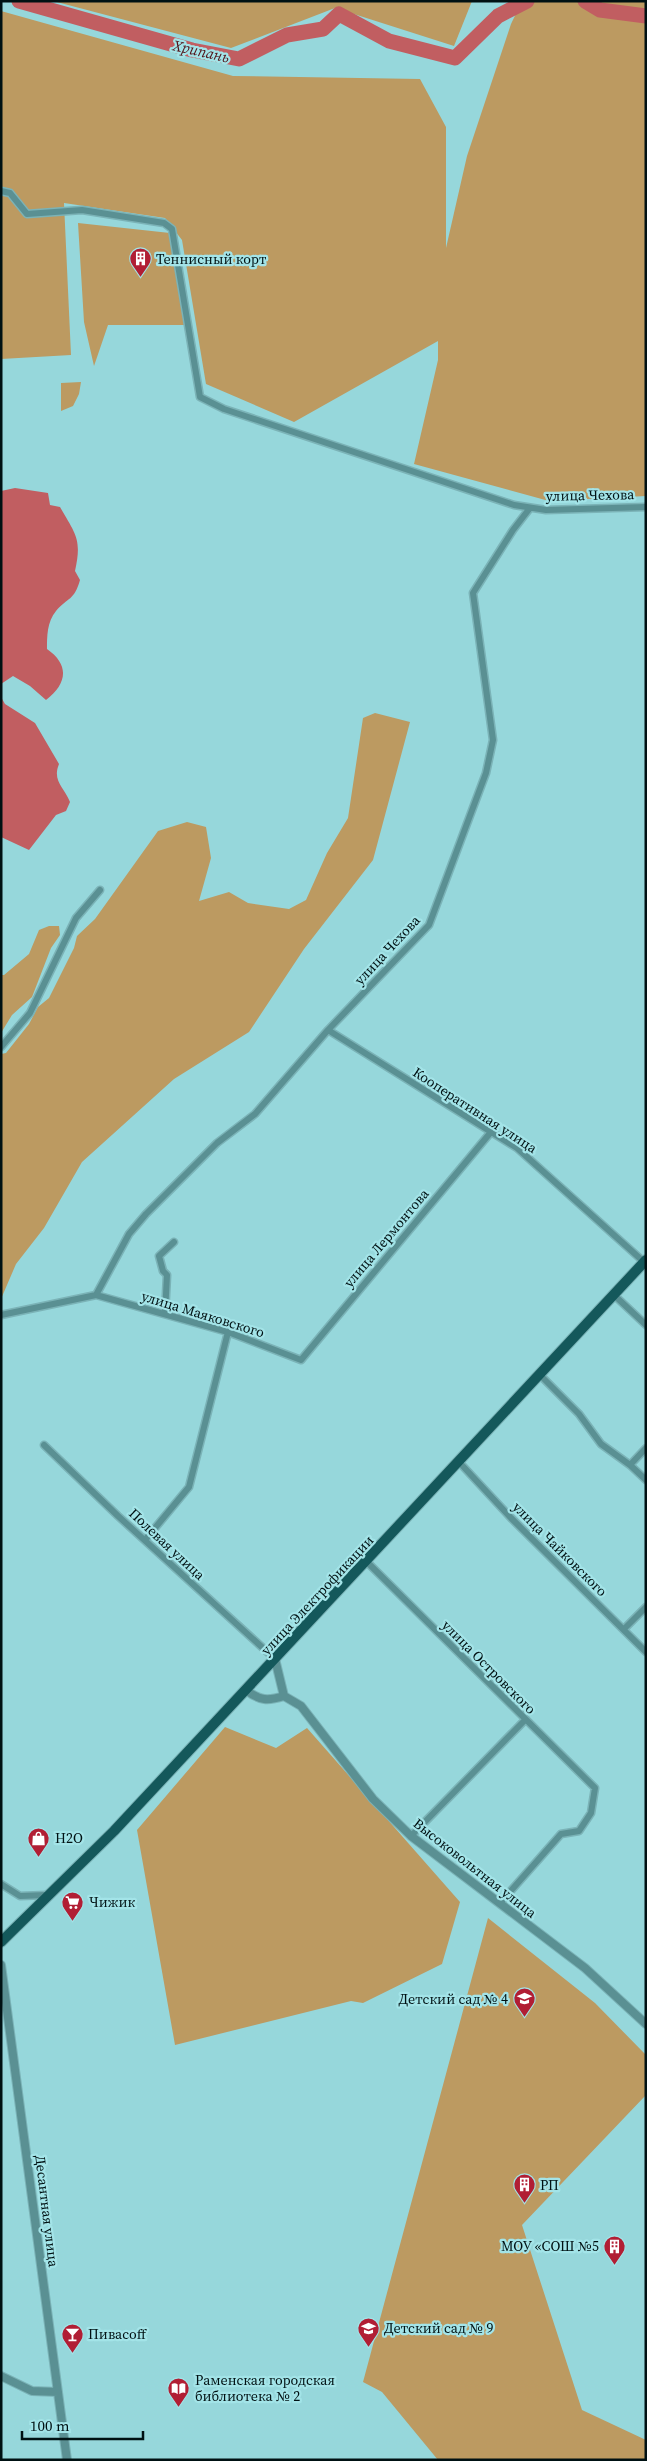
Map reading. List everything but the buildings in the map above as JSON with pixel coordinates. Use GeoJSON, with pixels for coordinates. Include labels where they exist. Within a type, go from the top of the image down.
{"type":"FeatureCollection","features":[{"type":"Feature","properties":{"kind":"main road","name":"улица Электрофикации"},"geometry":{"type":"LineString","coordinates":[[1,1942],[114,1831],[367,1562],[645,1261]]}},
{"type":"Feature","properties":{"kind":"street"},"geometry":{"type":"LineString","coordinates":[[1,191],[10,193],[27,214],[82,210],[164,223],[170,226],[174,236],[200,397],[224,409],[514,505],[530,508]]}},
{"type":"Feature","properties":{"kind":"street","name":"улица Чехова"},"geometry":{"type":"LineString","coordinates":[[96,1295],[129,1234],[146,1214],[217,1143],[255,1114],[328,1030],[429,925],[486,773],[493,740],[473,593],[513,530],[530,508],[546,510],[646,507]]}},
{"type":"Feature","properties":{"kind":"street"},"geometry":{"type":"LineString","coordinates":[[1,1047],[30,1013],[76,918],[100,890]]}},
{"type":"Feature","properties":{"kind":"street","name":"Кооперативная улица"},"geometry":{"type":"LineString","coordinates":[[328,1030],[491,1132],[527,1157],[645,1261]]}},
{"type":"Feature","properties":{"kind":"street","name":"улица Лермонтова"},"geometry":{"type":"LineString","coordinates":[[301,1360],[491,1132]]}},
{"type":"Feature","properties":{"kind":"street"},"geometry":{"type":"LineString","coordinates":[[165,1314],[167,1275],[163,1271],[159,1256],[174,1242]]}},
{"type":"Feature","properties":{"kind":"street"},"geometry":{"type":"LineString","coordinates":[[1,1315],[96,1295]]}},
{"type":"Feature","properties":{"kind":"street","name":"улица Маяковского"},"geometry":{"type":"LineString","coordinates":[[96,1295],[228,1332],[301,1360]]}},
{"type":"Feature","properties":{"kind":"street"},"geometry":{"type":"LineString","coordinates":[[614,1295],[646,1325]]}},
{"type":"Feature","properties":{"kind":"street"},"geometry":{"type":"LineString","coordinates":[[145,1540],[189,1487],[228,1332]]}},
{"type":"Feature","properties":{"kind":"street"},"geometry":{"type":"LineString","coordinates":[[540,1376],[580,1414],[601,1444],[630,1465],[646,1480]]}},
{"type":"Feature","properties":{"kind":"street","name":"Полевая улица"},"geometry":{"type":"LineString","coordinates":[[44,1445],[275,1659]]}},
{"type":"Feature","properties":{"kind":"street"},"geometry":{"type":"LineString","coordinates":[[630,1465],[646,1448]]}},
{"type":"Feature","properties":{"kind":"street","name":"улица Чайковского"},"geometry":{"type":"LineString","coordinates":[[459,1462],[511,1518],[646,1652]]}},
{"type":"Feature","properties":{"kind":"street","name":"улица Островского"},"geometry":{"type":"LineString","coordinates":[[367,1562],[595,1788],[591,1814],[579,1831],[561,1834],[500,1903]]}},
{"type":"Feature","properties":{"kind":"street"},"geometry":{"type":"LineString","coordinates":[[624,1629],[646,1607]]}},
{"type":"Feature","properties":{"kind":"street"},"geometry":{"type":"LineString","coordinates":[[246,1690],[256,1698],[265,1700],[284,1696],[275,1659]]}},
{"type":"Feature","properties":{"kind":"street","name":"Высоковольтная улица"},"geometry":{"type":"LineString","coordinates":[[284,1696],[301,1706],[372,1798],[411,1836],[585,1968],[646,2024]]}},
{"type":"Feature","properties":{"kind":"street"},"geometry":{"type":"LineString","coordinates":[[411,1836],[525,1720]]}},
{"type":"Feature","properties":{"kind":"street"},"geometry":{"type":"LineString","coordinates":[[1,1884],[15,1895],[47,1896]]}},
{"type":"Feature","properties":{"kind":"street","name":"Десантная улица"},"geometry":{"type":"LineString","coordinates":[[1,1965],[67,2460]]}},
{"type":"Feature","properties":{"kind":"street"},"geometry":{"type":"LineString","coordinates":[[1,2376],[32,2391],[58,2392]]}},
{"type":"Feature","properties":{"kind":"shaded area"},"geometry":{"type":"Polygon","coordinates":[[[53,1],[472,1],[454,46],[335,8],[231,48],[53,1]]]}},
{"type":"Feature","properties":{"kind":"shaded area"},"geometry":{"type":"Polygon","coordinates":[[[522,1],[646,1],[646,496],[549,501],[414,464],[438,360],[438,341],[294,422],[206,384],[182,240],[165,218],[64,203],[71,355],[1,359],[1,11],[233,76],[420,79],[446,127],[446,248],[467,156],[511,24],[522,1]]]}},
{"type":"Feature","properties":{"kind":"shaded area"},"geometry":{"type":"Polygon","coordinates":[[[78,223],[170,233],[184,325],[108,325],[94,366],[84,322],[78,223]]]}},
{"type":"Feature","properties":{"kind":"shaded area"},"geometry":{"type":"Polygon","coordinates":[[[81,382],[79,394],[73,406],[61,411],[61,383],[81,382]]]}},
{"type":"Feature","properties":{"kind":"shaded area"},"geometry":{"type":"Polygon","coordinates":[[[15,488],[48,493],[50,505],[60,507],[74,531],[78,544],[75,571],[80,580],[78,587],[73,595],[53,615],[48,629],[47,649],[60,661],[63,674],[58,688],[46,700],[30,686],[13,676],[1,684],[1,491],[15,488]]]}},
{"type":"Feature","properties":{"kind":"shaded area"},"geometry":{"type":"Polygon","coordinates":[[[1,697],[5,704],[35,723],[59,764],[57,770],[58,780],[70,802],[66,811],[56,815],[29,850],[1,837],[1,697]]]}},
{"type":"Feature","properties":{"kind":"shaded area"},"geometry":{"type":"Polygon","coordinates":[[[375,713],[410,722],[373,860],[304,949],[249,1032],[174,1079],[82,1162],[44,1228],[16,1264],[1,1299],[1,1054],[6,1053],[29,1024],[38,1007],[49,998],[74,948],[77,936],[95,919],[158,831],[187,822],[206,827],[211,858],[199,901],[229,892],[248,903],[289,909],[306,900],[327,853],[348,818],[363,718],[375,713]]]}},
{"type":"Feature","properties":{"kind":"shaded area"},"geometry":{"type":"Polygon","coordinates":[[[49,926],[59,926],[60,935],[51,948],[32,997],[12,1015],[1,1033],[1,975],[4,975],[29,954],[39,930],[49,926]]]}},
{"type":"Feature","properties":{"kind":"shaded area"},"geometry":{"type":"Polygon","coordinates":[[[225,1727],[276,1748],[307,1728],[460,1902],[442,1964],[363,2003],[351,2001],[175,2045],[137,1830],[225,1727]]]}},
{"type":"Feature","properties":{"kind":"shaded area"},"geometry":{"type":"Polygon","coordinates":[[[488,1918],[595,2003],[646,2055],[646,2095],[522,2225],[582,2410],[646,2440],[646,2460],[438,2460],[382,2392],[363,2382],[488,1918]]]}},
{"type":"Feature","properties":{"kind":"waterway","name":"Хрипань"},"geometry":{"type":"LineString","coordinates":[[19,1],[192,50],[239,59],[287,35],[323,29],[339,14],[389,41],[455,58],[498,16],[527,1]]}},
{"type":"Feature","properties":{"kind":"waterway","name":"Хрипань"},"geometry":{"type":"LineString","coordinates":[[585,1],[600,10],[646,16]]}},
{"type":"Feature","properties":{"kind":"place","name":"Теннисный корт"},"geometry":{"type":"Point","coordinates":[140,278]}},
{"type":"Feature","properties":{"kind":"place","name":"H2O"},"geometry":{"type":"Point","coordinates":[39,1857]}},
{"type":"Feature","properties":{"kind":"place","name":"Чижик"},"geometry":{"type":"Point","coordinates":[73,1921]}},
{"type":"Feature","properties":{"kind":"place","name":"Детский сад № 4"},"geometry":{"type":"Point","coordinates":[524,2018]}},
{"type":"Feature","properties":{"kind":"place","name":"РП"},"geometry":{"type":"Point","coordinates":[524,2204]}},
{"type":"Feature","properties":{"kind":"place","name":"МОУ «СОШ №5"},"geometry":{"type":"Point","coordinates":[615,2265]}},
{"type":"Feature","properties":{"kind":"place","name":"Детский сад № 9"},"geometry":{"type":"Point","coordinates":[368,2347]}},
{"type":"Feature","properties":{"kind":"place","name":"Пивасоff"},"geometry":{"type":"Point","coordinates":[72,2353]}},
{"type":"Feature","properties":{"kind":"place","name":"Раменская городская библиотека № 2"},"geometry":{"type":"Point","coordinates":[179,2407]}}]}
